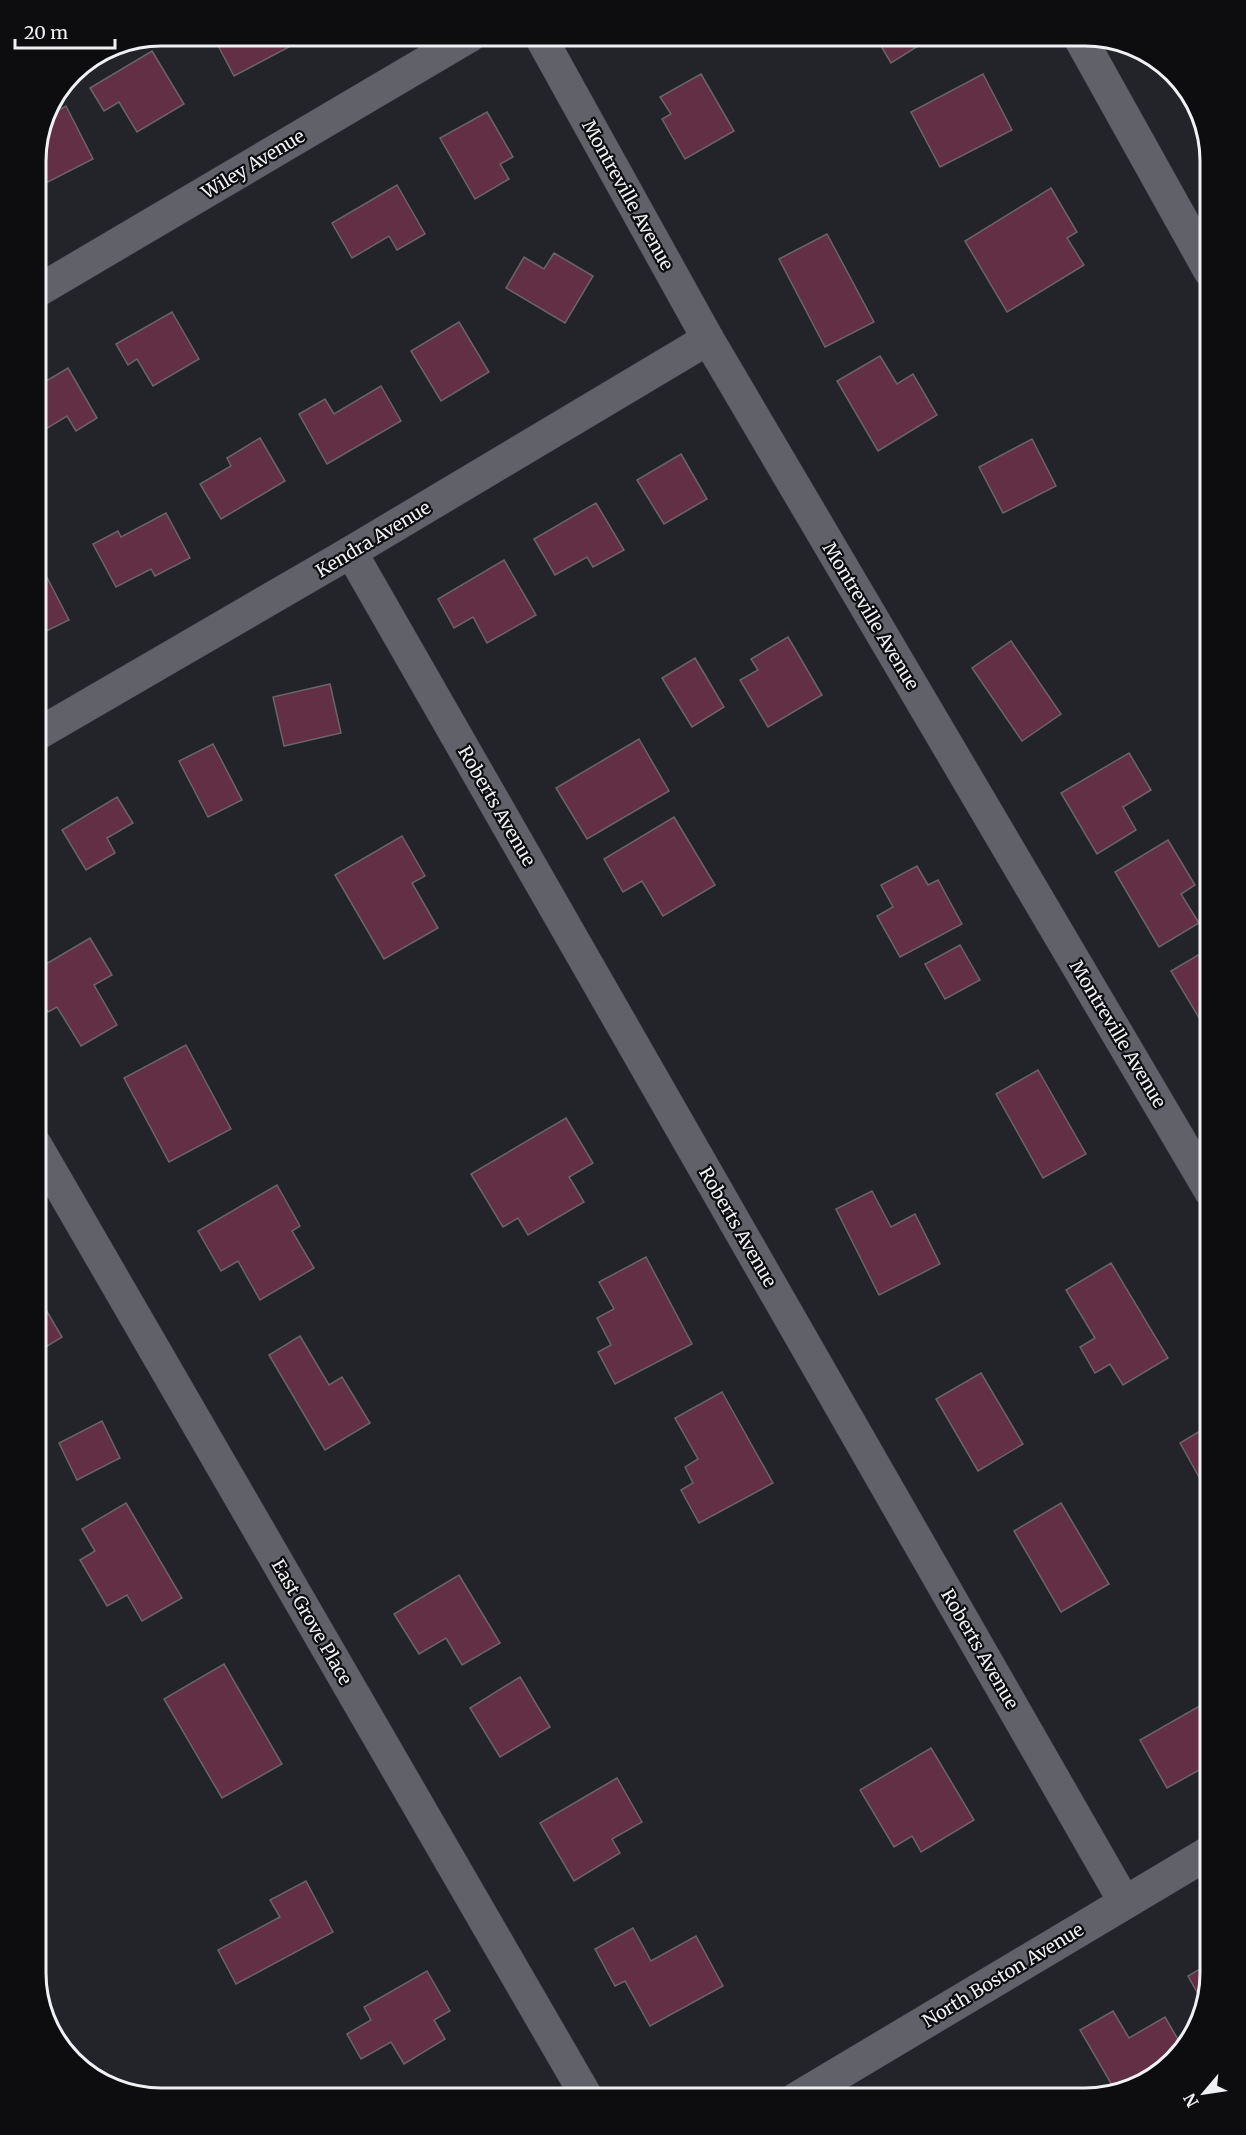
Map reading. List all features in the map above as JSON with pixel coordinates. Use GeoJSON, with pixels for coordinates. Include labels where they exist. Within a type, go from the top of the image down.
{"type":"FeatureCollection","features":[{"type":"Feature","properties":{"kind":"street","name":"Wiley Avenue"},"geometry":{"type":"LineString","coordinates":[[47,286],[451,47]]}},
{"type":"Feature","properties":{"kind":"street","name":"Montreville Avenue"},"geometry":{"type":"LineString","coordinates":[[546,47],[708,339],[1200,1174]]}},
{"type":"Feature","properties":{"kind":"street"},"geometry":{"type":"LineString","coordinates":[[1085,47],[1200,253]]}},
{"type":"Feature","properties":{"kind":"street","name":"Kendra Avenue"},"geometry":{"type":"LineString","coordinates":[[47,729],[351,552],[708,339]]}},
{"type":"Feature","properties":{"kind":"street","name":"Roberts Avenue"},"geometry":{"type":"LineString","coordinates":[[351,552],[1125,1903]]}},
{"type":"Feature","properties":{"kind":"street","name":"East Grove Place"},"geometry":{"type":"LineString","coordinates":[[46,1163],[582,2088]]}},
{"type":"Feature","properties":{"kind":"street","name":"North Boston Avenue"},"geometry":{"type":"LineString","coordinates":[[814,2088],[1200,1858]]}},
{"type":"Feature","properties":{"kind":"building"},"geometry":{"type":"Polygon","coordinates":[[[219,47],[289,47],[234,76],[219,47]]]}},
{"type":"Feature","properties":{"kind":"building"},"geometry":{"type":"Polygon","coordinates":[[[882,47],[916,47],[891,63],[882,47]]]}},
{"type":"Feature","properties":{"kind":"building"},"geometry":{"type":"Polygon","coordinates":[[[152,51],[184,104],[137,132],[119,102],[104,111],[90,88],[152,51]]]}},
{"type":"Feature","properties":{"kind":"building"},"geometry":{"type":"Polygon","coordinates":[[[701,74],[734,131],[685,159],[662,119],[671,114],[660,97],[701,74]]]}},
{"type":"Feature","properties":{"kind":"building"},"geometry":{"type":"Polygon","coordinates":[[[983,74],[1012,130],[940,167],[911,112],[983,74]]]}},
{"type":"Feature","properties":{"kind":"building"},"geometry":{"type":"Polygon","coordinates":[[[66,106],[93,159],[47,182],[47,147],[59,110],[66,106]]]}},
{"type":"Feature","properties":{"kind":"building"},"geometry":{"type":"Polygon","coordinates":[[[487,112],[513,157],[500,164],[509,179],[475,199],[440,138],[487,112]]]}},
{"type":"Feature","properties":{"kind":"building"},"geometry":{"type":"Polygon","coordinates":[[[397,185],[425,234],[397,250],[389,236],[352,258],[332,223],[397,185]]]}},
{"type":"Feature","properties":{"kind":"building"},"geometry":{"type":"Polygon","coordinates":[[[1051,188],[1077,232],[1067,238],[1084,265],[1007,312],[965,241],[1051,188]]]}},
{"type":"Feature","properties":{"kind":"building"},"geometry":{"type":"Polygon","coordinates":[[[827,234],[874,322],[825,347],[779,259],[827,234]]]}},
{"type":"Feature","properties":{"kind":"building"},"geometry":{"type":"Polygon","coordinates":[[[554,253],[593,276],[565,323],[506,288],[524,257],[544,269],[554,253]]]}},
{"type":"Feature","properties":{"kind":"building"},"geometry":{"type":"Polygon","coordinates":[[[172,312],[199,359],[153,386],[137,359],[128,365],[116,344],[172,312]]]}},
{"type":"Feature","properties":{"kind":"building"},"geometry":{"type":"Polygon","coordinates":[[[459,322],[489,372],[441,401],[411,351],[459,322]]]}},
{"type":"Feature","properties":{"kind":"building"},"geometry":{"type":"Polygon","coordinates":[[[880,356],[897,384],[913,374],[937,415],[878,451],[837,381],[880,356]]]}},
{"type":"Feature","properties":{"kind":"building"},"geometry":{"type":"Polygon","coordinates":[[[68,368],[97,418],[76,431],[67,416],[47,428],[47,381],[68,368]]]}},
{"type":"Feature","properties":{"kind":"building"},"geometry":{"type":"Polygon","coordinates":[[[381,386],[401,421],[327,464],[299,414],[325,399],[334,414],[381,386]]]}},
{"type":"Feature","properties":{"kind":"building"},"geometry":{"type":"Polygon","coordinates":[[[260,438],[285,481],[221,519],[200,484],[231,466],[227,458],[260,438]]]}},
{"type":"Feature","properties":{"kind":"building"},"geometry":{"type":"Polygon","coordinates":[[[1032,439],[1056,486],[1003,513],[979,467],[1032,439]]]}},
{"type":"Feature","properties":{"kind":"building"},"geometry":{"type":"Polygon","coordinates":[[[681,454],[707,499],[664,524],[637,480],[681,454]]]}},
{"type":"Feature","properties":{"kind":"building"},"geometry":{"type":"Polygon","coordinates":[[[596,503],[624,550],[593,567],[587,557],[555,575],[534,539],[596,503]]]}},
{"type":"Feature","properties":{"kind":"building"},"geometry":{"type":"Polygon","coordinates":[[[166,513],[190,558],[155,576],[151,569],[116,587],[93,544],[118,531],[121,537],[166,513]]]}},
{"type":"Feature","properties":{"kind":"building"},"geometry":{"type":"Polygon","coordinates":[[[504,560],[536,615],[487,643],[473,617],[454,628],[438,599],[504,560]]]}},
{"type":"Feature","properties":{"kind":"building"},"geometry":{"type":"Polygon","coordinates":[[[47,577],[69,620],[47,631],[47,577]]]}},
{"type":"Feature","properties":{"kind":"building"},"geometry":{"type":"Polygon","coordinates":[[[788,637],[822,695],[768,727],[740,680],[758,670],[751,659],[788,637]]]}},
{"type":"Feature","properties":{"kind":"building"},"geometry":{"type":"Polygon","coordinates":[[[1011,641],[1061,714],[1022,741],[972,668],[1011,641]]]}},
{"type":"Feature","properties":{"kind":"building"},"geometry":{"type":"Polygon","coordinates":[[[695,658],[724,707],[692,727],[662,678],[695,658]]]}},
{"type":"Feature","properties":{"kind":"building"},"geometry":{"type":"Polygon","coordinates":[[[330,684],[341,733],[284,746],[273,697],[330,684]]]}},
{"type":"Feature","properties":{"kind":"building"},"geometry":{"type":"Polygon","coordinates":[[[639,739],[669,791],[587,839],[556,788],[639,739]]]}},
{"type":"Feature","properties":{"kind":"building"},"geometry":{"type":"Polygon","coordinates":[[[213,744],[242,800],[208,817],[179,761],[213,744]]]}},
{"type":"Feature","properties":{"kind":"building"},"geometry":{"type":"Polygon","coordinates":[[[1129,753],[1151,790],[1123,807],[1136,830],[1097,854],[1061,793],[1129,753]]]}},
{"type":"Feature","properties":{"kind":"building"},"geometry":{"type":"Polygon","coordinates":[[[117,797],[133,823],[107,838],[115,853],[86,870],[62,830],[117,797]]]}},
{"type":"Feature","properties":{"kind":"building"},"geometry":{"type":"Polygon","coordinates":[[[674,817],[715,885],[663,916],[642,881],[623,892],[604,859],[674,817]]]}},
{"type":"Feature","properties":{"kind":"building"},"geometry":{"type":"Polygon","coordinates":[[[402,836],[425,876],[412,883],[438,928],[384,959],[335,875],[402,836]]]}},
{"type":"Feature","properties":{"kind":"building"},"geometry":{"type":"Polygon","coordinates":[[[1168,840],[1195,885],[1181,894],[1199,923],[1159,947],[1115,872],[1168,840]]]}},
{"type":"Feature","properties":{"kind":"building"},"geometry":{"type":"Polygon","coordinates":[[[917,866],[928,885],[938,880],[962,924],[900,957],[877,916],[893,907],[881,885],[917,866]]]}},
{"type":"Feature","properties":{"kind":"building"},"geometry":{"type":"Polygon","coordinates":[[[90,938],[112,975],[94,985],[117,1025],[81,1046],[57,1007],[48,1012],[47,1010],[47,964],[90,938]]]}},
{"type":"Feature","properties":{"kind":"building"},"geometry":{"type":"Polygon","coordinates":[[[960,945],[980,980],[945,999],[925,964],[960,945]]]}},
{"type":"Feature","properties":{"kind":"building"},"geometry":{"type":"Polygon","coordinates":[[[1200,954],[1200,1019],[1171,971],[1200,954]]]}},
{"type":"Feature","properties":{"kind":"building"},"geometry":{"type":"Polygon","coordinates":[[[186,1045],[231,1129],[169,1162],[124,1078],[186,1045]]]}},
{"type":"Feature","properties":{"kind":"building"},"geometry":{"type":"Polygon","coordinates":[[[1038,1070],[1086,1154],[1043,1178],[996,1094],[1038,1070]]]}},
{"type":"Feature","properties":{"kind":"building"},"geometry":{"type":"Polygon","coordinates":[[[566,1118],[593,1163],[569,1177],[584,1202],[528,1235],[518,1218],[503,1227],[471,1174],[566,1118]]]}},
{"type":"Feature","properties":{"kind":"building"},"geometry":{"type":"Polygon","coordinates":[[[277,1185],[300,1226],[292,1231],[314,1268],[260,1300],[238,1261],[221,1271],[198,1231],[277,1185]]]}},
{"type":"Feature","properties":{"kind":"building"},"geometry":{"type":"Polygon","coordinates":[[[872,1191],[891,1227],[915,1214],[940,1264],[879,1295],[836,1209],[872,1191]]]}},
{"type":"Feature","properties":{"kind":"building"},"geometry":{"type":"Polygon","coordinates":[[[646,1257],[692,1344],[615,1384],[598,1352],[611,1345],[597,1318],[614,1309],[599,1282],[646,1257]]]}},
{"type":"Feature","properties":{"kind":"building"},"geometry":{"type":"Polygon","coordinates":[[[1111,1263],[1168,1358],[1123,1385],[1110,1364],[1095,1373],[1080,1347],[1095,1338],[1066,1290],[1111,1263]]]}},
{"type":"Feature","properties":{"kind":"building"},"geometry":{"type":"Polygon","coordinates":[[[46,1311],[62,1337],[46,1347],[46,1311]]]}},
{"type":"Feature","properties":{"kind":"building"},"geometry":{"type":"Polygon","coordinates":[[[300,1336],[329,1385],[342,1377],[370,1423],[325,1450],[269,1355],[300,1336]]]}},
{"type":"Feature","properties":{"kind":"building"},"geometry":{"type":"Polygon","coordinates":[[[981,1373],[1023,1444],[978,1471],[936,1399],[981,1373]]]}},
{"type":"Feature","properties":{"kind":"building"},"geometry":{"type":"Polygon","coordinates":[[[722,1392],[773,1483],[699,1523],[681,1490],[693,1483],[685,1467],[698,1459],[675,1418],[722,1392]]]}},
{"type":"Feature","properties":{"kind":"building"},"geometry":{"type":"Polygon","coordinates":[[[102,1421],[120,1458],[77,1480],[59,1443],[102,1421]]]}},
{"type":"Feature","properties":{"kind":"building"},"geometry":{"type":"Polygon","coordinates":[[[1200,1431],[1200,1479],[1180,1443],[1200,1431]]]}},
{"type":"Feature","properties":{"kind":"building"},"geometry":{"type":"Polygon","coordinates":[[[126,1503],[182,1598],[142,1621],[127,1595],[107,1606],[80,1560],[95,1551],[82,1529],[126,1503]]]}},
{"type":"Feature","properties":{"kind":"building"},"geometry":{"type":"Polygon","coordinates":[[[1061,1503],[1109,1584],[1061,1612],[1014,1531],[1061,1503]]]}},
{"type":"Feature","properties":{"kind":"building"},"geometry":{"type":"Polygon","coordinates":[[[459,1575],[500,1643],[462,1665],[446,1638],[419,1654],[394,1614],[459,1575]]]}},
{"type":"Feature","properties":{"kind":"building"},"geometry":{"type":"Polygon","coordinates":[[[224,1664],[282,1764],[222,1798],[164,1699],[224,1664]]]}},
{"type":"Feature","properties":{"kind":"building"},"geometry":{"type":"Polygon","coordinates":[[[520,1677],[550,1727],[500,1757],[470,1708],[520,1677]]]}},
{"type":"Feature","properties":{"kind":"building"},"geometry":{"type":"Polygon","coordinates":[[[1200,1706],[1200,1770],[1167,1788],[1140,1740],[1200,1706]]]}},
{"type":"Feature","properties":{"kind":"building"},"geometry":{"type":"Polygon","coordinates":[[[931,1748],[974,1820],[921,1852],[912,1836],[894,1847],[860,1790],[931,1748]]]}},
{"type":"Feature","properties":{"kind":"building"},"geometry":{"type":"Polygon","coordinates":[[[617,1778],[642,1822],[612,1839],[620,1853],[574,1881],[540,1823],[617,1778]]]}},
{"type":"Feature","properties":{"kind":"building"},"geometry":{"type":"Polygon","coordinates":[[[306,1881],[333,1932],[236,1984],[218,1950],[280,1917],[270,1900],[306,1881]]]}},
{"type":"Feature","properties":{"kind":"building"},"geometry":{"type":"Polygon","coordinates":[[[633,1928],[651,1961],[696,1936],[723,1986],[650,2026],[625,1981],[615,1986],[595,1949],[633,1928]]]}},
{"type":"Feature","properties":{"kind":"building"},"geometry":{"type":"Polygon","coordinates":[[[1200,1969],[1197,1993],[1188,1976],[1200,1969]]]}},
{"type":"Feature","properties":{"kind":"building"},"geometry":{"type":"Polygon","coordinates":[[[427,1971],[450,2011],[434,2020],[445,2039],[404,2064],[391,2042],[361,2059],[347,2034],[371,2020],[364,2007],[427,1971]]]}},
{"type":"Feature","properties":{"kind":"building"},"geometry":{"type":"Polygon","coordinates":[[[1113,2011],[1129,2038],[1165,2017],[1178,2040],[1160,2060],[1148,2069],[1135,2077],[1112,2085],[1080,2030],[1113,2011]]]}}]}
